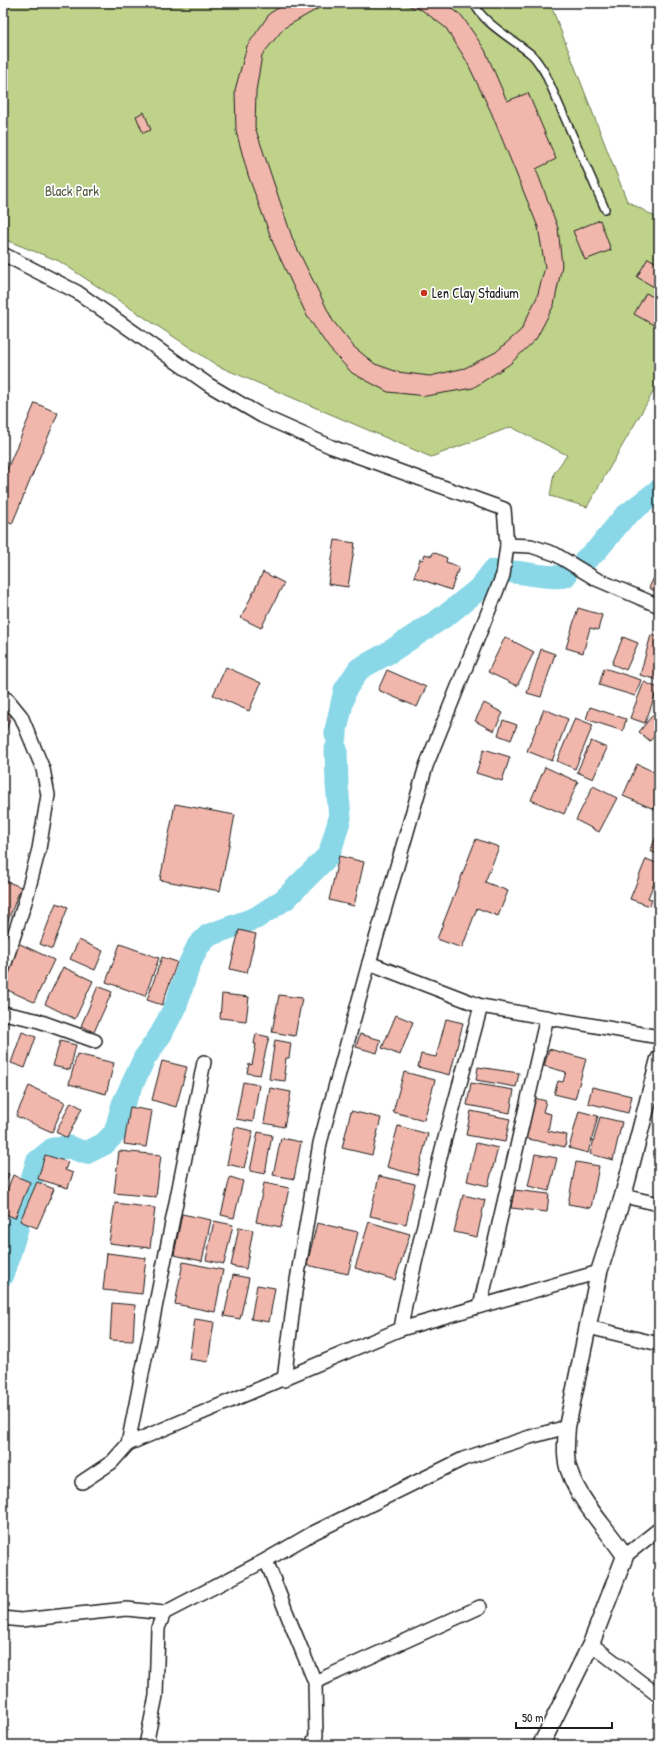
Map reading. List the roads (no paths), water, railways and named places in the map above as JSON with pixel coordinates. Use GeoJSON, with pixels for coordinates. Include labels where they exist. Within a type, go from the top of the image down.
{"type":"FeatureCollection","features":[{"type":"Feature","properties":{"kind":"street"},"geometry":{"type":"LineString","coordinates":[[3,254],[77,292],[209,385],[262,416],[332,447],[504,509],[507,544],[503,575],[426,766],[369,963],[320,1143],[295,1292],[284,1380]]}},
{"type":"Feature","properties":{"kind":"street"},"geometry":{"type":"LineString","coordinates":[[507,544],[531,546],[555,554],[596,579],[659,606]]}},
{"type":"Feature","properties":{"kind":"street"},"geometry":{"type":"LineString","coordinates":[[3,697],[8,700],[21,716],[44,769],[48,795],[39,849],[27,895],[3,969]]}},
{"type":"Feature","properties":{"kind":"street"},"geometry":{"type":"LineString","coordinates":[[369,963],[482,1006],[659,1037]]}},
{"type":"Feature","properties":{"kind":"street"},"geometry":{"type":"LineString","coordinates":[[401,1329],[405,1305],[442,1149],[482,1006]]}},
{"type":"Feature","properties":{"kind":"street"},"geometry":{"type":"LineString","coordinates":[[3,1013],[36,1020],[95,1041]]}},
{"type":"Feature","properties":{"kind":"street"},"geometry":{"type":"LineString","coordinates":[[480,1306],[547,1017]]}},
{"type":"Feature","properties":{"kind":"street"},"geometry":{"type":"LineString","coordinates":[[128,1444],[204,1062]]}},
{"type":"Feature","properties":{"kind":"street"},"geometry":{"type":"LineString","coordinates":[[625,1556],[580,1495],[570,1473],[565,1451],[567,1427],[599,1272],[623,1196],[659,1062]]}},
{"type":"Feature","properties":{"kind":"street"},"geometry":{"type":"LineString","coordinates":[[623,1196],[659,1204]]}},
{"type":"Feature","properties":{"kind":"street"},"geometry":{"type":"LineString","coordinates":[[82,1482],[112,1462],[128,1444],[284,1380],[401,1329],[599,1272]]}},
{"type":"Feature","properties":{"kind":"street"},"geometry":{"type":"LineString","coordinates":[[588,1327],[659,1344]]}},
{"type":"Feature","properties":{"kind":"street"},"geometry":{"type":"LineString","coordinates":[[3,1618],[21,1620],[127,1609],[164,1613],[266,1560],[313,1533],[463,1459],[530,1437],[567,1427]]}},
{"type":"Feature","properties":{"kind":"street"},"geometry":{"type":"LineString","coordinates":[[541,1745],[591,1644],[625,1556],[659,1529]]}},
{"type":"Feature","properties":{"kind":"street"},"geometry":{"type":"LineString","coordinates":[[266,1560],[315,1682],[316,1736],[312,1745]]}},
{"type":"Feature","properties":{"kind":"street"},"geometry":{"type":"LineString","coordinates":[[315,1682],[480,1608]]}},
{"type":"Feature","properties":{"kind":"street"},"geometry":{"type":"LineString","coordinates":[[146,1745],[156,1696],[158,1628],[164,1613]]}},
{"type":"Feature","properties":{"kind":"street"},"geometry":{"type":"LineString","coordinates":[[591,1644],[659,1696]]}},
{"type":"Feature","properties":{"kind":"lane"},"geometry":{"type":"LineString","coordinates":[[474,3],[476,8],[497,29],[533,56],[545,73],[605,209]]}},
{"type":"Feature","properties":{"kind":"waterway"},"geometry":{"type":"LineString","coordinates":[[585,560],[596,551],[624,517],[659,490]]}},
{"type":"Feature","properties":{"kind":"waterway"},"geometry":{"type":"LineString","coordinates":[[336,735],[345,690],[359,669],[388,653],[448,614],[480,588],[493,571]]}},
{"type":"Feature","properties":{"kind":"waterway"},"geometry":{"type":"LineString","coordinates":[[513,572],[546,576],[565,576]]}},
{"type":"Feature","properties":{"kind":"waterway"},"geometry":{"type":"LineString","coordinates":[[3,1275],[37,1162],[53,1149],[69,1147],[86,1153],[104,1144],[115,1133],[123,1104],[144,1059],[161,1034],[176,1005],[189,965],[198,946],[209,935],[256,918],[285,899],[329,855],[340,818],[336,749]]}},
{"type":"Feature","properties":{"kind":"place","name":"Len Clay Stadium"},"geometry":{"type":"Point","coordinates":[424,293]}},
{"type":"Feature","properties":{"kind":"park label","name":"Black Park"},"geometry":{"type":"Point","coordinates":[72,191]}}]}
